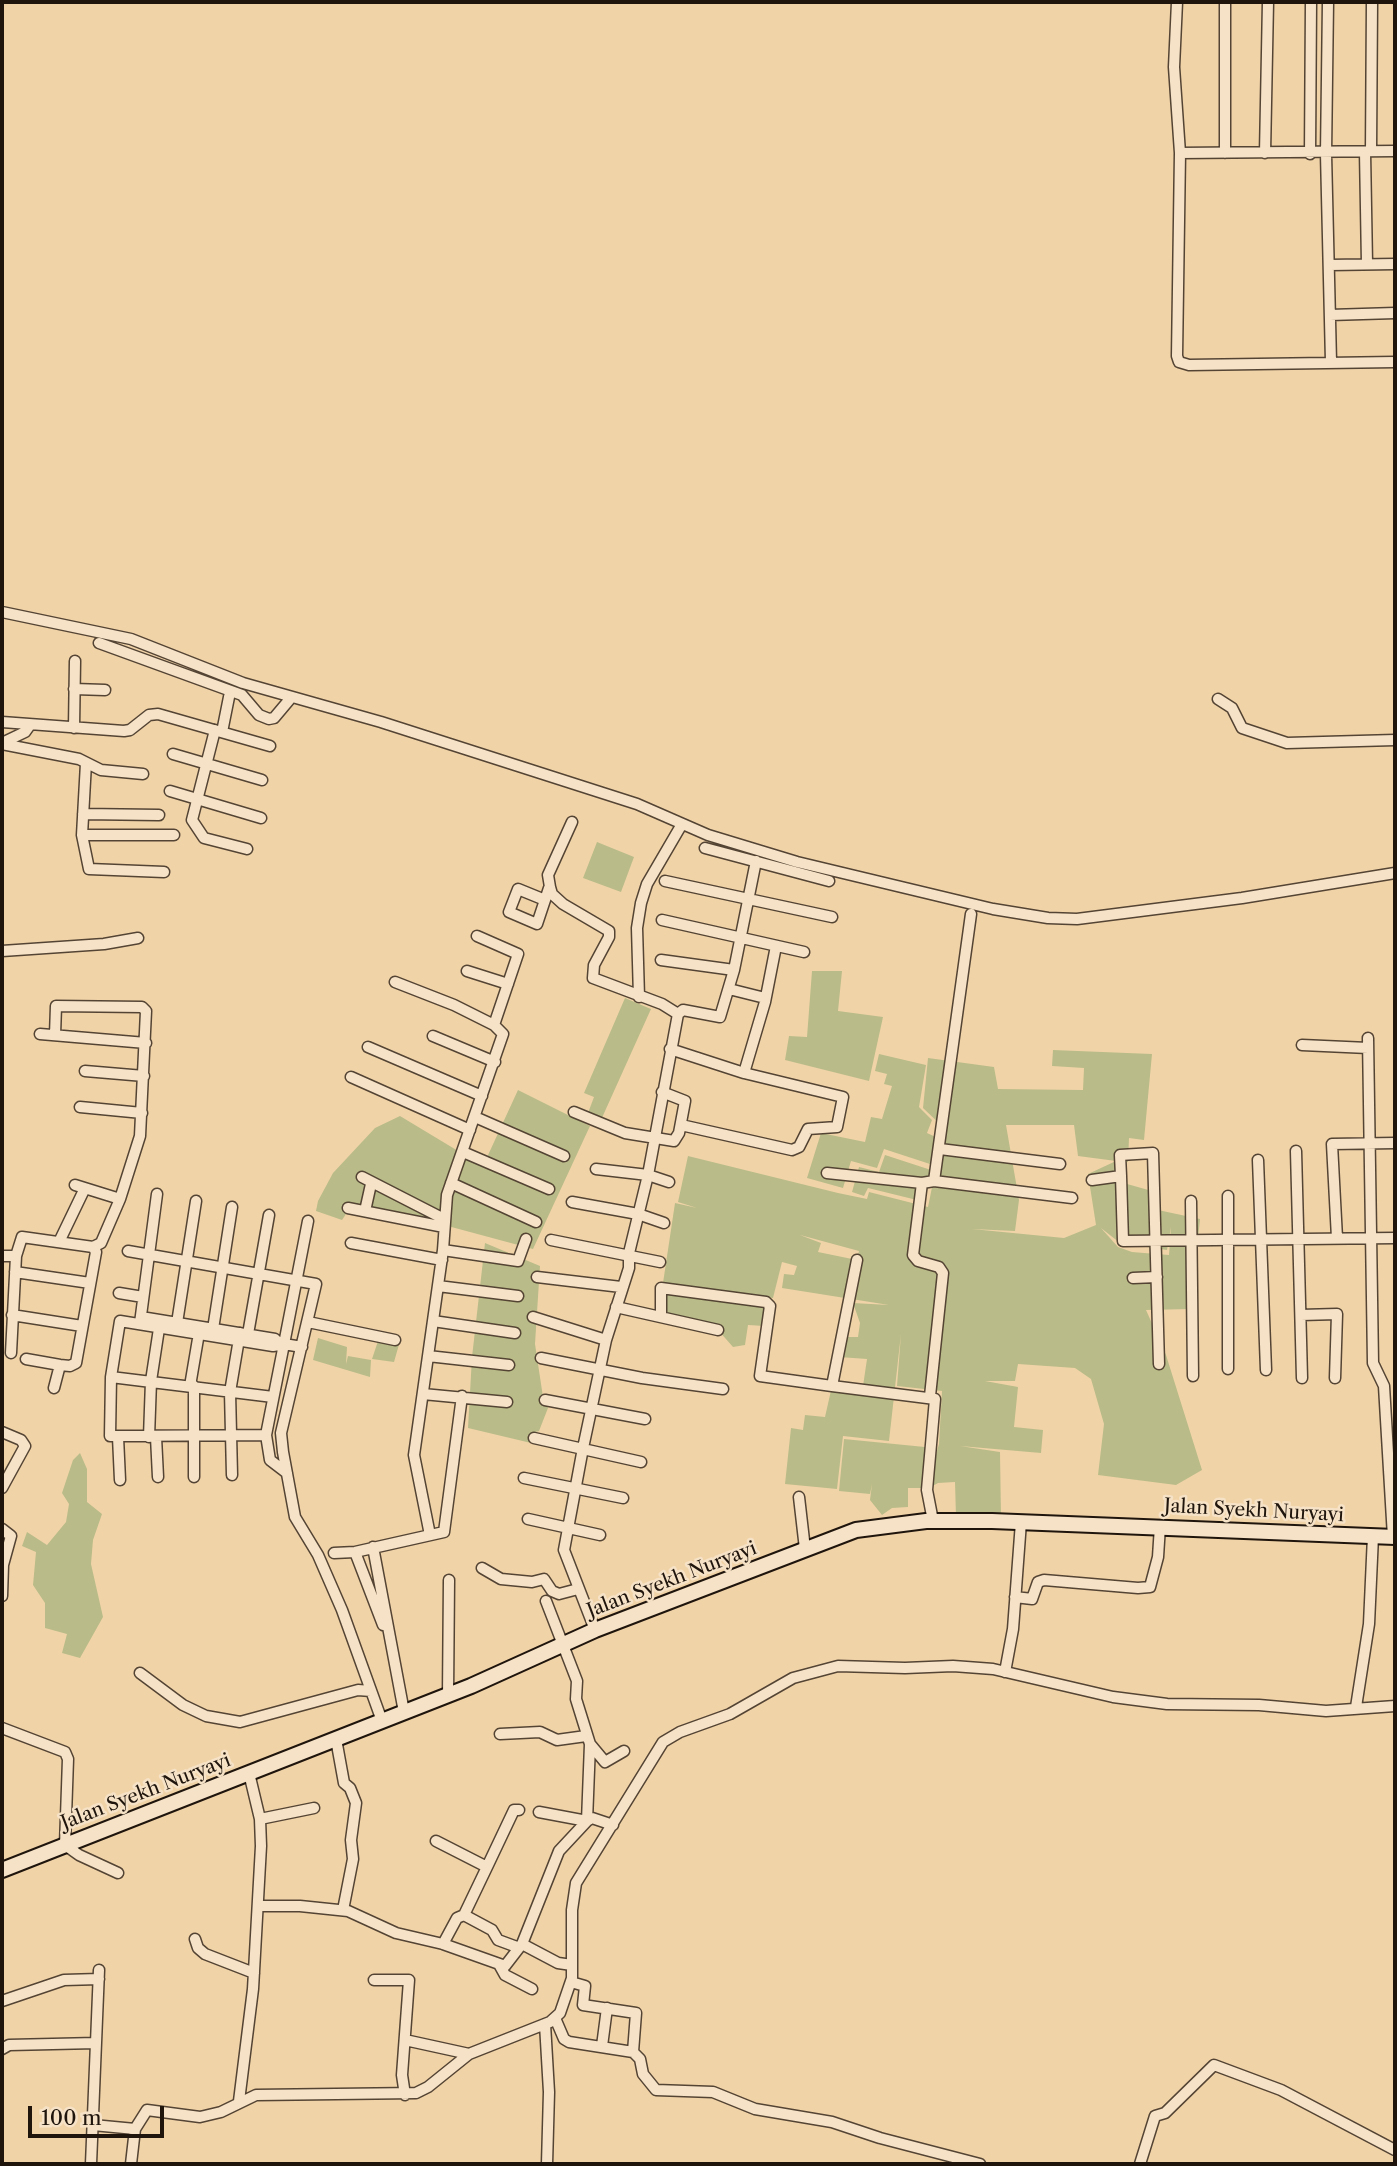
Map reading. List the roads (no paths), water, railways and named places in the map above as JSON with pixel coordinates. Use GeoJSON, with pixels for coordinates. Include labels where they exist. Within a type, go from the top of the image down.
{"type":"FeatureCollection","features":[{"type":"Feature","properties":{"kind":"main road","name":"Jalan Syekh Nuryayi"},"geometry":{"type":"LineString","coordinates":[[2,1870],[448,1695],[595,1630],[856,1530],[933,1521],[1021,1522],[1394,1537]]}},
{"type":"Feature","properties":{"kind":"street"},"geometry":{"type":"LineString","coordinates":[[1177,2],[1174,66],[1180,153],[1179,362],[1189,365],[1395,362]]}},
{"type":"Feature","properties":{"kind":"street"},"geometry":{"type":"LineString","coordinates":[[1225,2],[1225,153]]}},
{"type":"Feature","properties":{"kind":"street"},"geometry":{"type":"LineString","coordinates":[[1265,153],[1268,2]]}},
{"type":"Feature","properties":{"kind":"street"},"geometry":{"type":"LineString","coordinates":[[1310,154],[1311,2]]}},
{"type":"Feature","properties":{"kind":"street"},"geometry":{"type":"LineString","coordinates":[[1328,2],[1326,154],[1331,362]]}},
{"type":"Feature","properties":{"kind":"street"},"geometry":{"type":"LineString","coordinates":[[1367,264],[1372,2]]}},
{"type":"Feature","properties":{"kind":"street"},"geometry":{"type":"LineString","coordinates":[[1180,153],[1326,154],[1395,151]]}},
{"type":"Feature","properties":{"kind":"street"},"geometry":{"type":"LineString","coordinates":[[1330,265],[1395,264]]}},
{"type":"Feature","properties":{"kind":"street"},"geometry":{"type":"LineString","coordinates":[[1330,315],[1395,313]]}},
{"type":"Feature","properties":{"kind":"street"},"geometry":{"type":"LineString","coordinates":[[2,612],[131,639],[290,699],[407,731],[638,804],[682,824],[796,862],[993,909],[1048,918],[1146,911],[1395,873]]}},
{"type":"Feature","properties":{"kind":"street"},"geometry":{"type":"LineString","coordinates":[[99,643],[242,695],[259,715],[269,719],[275,718],[290,699]]}},
{"type":"Feature","properties":{"kind":"street"},"geometry":{"type":"LineString","coordinates":[[74,728],[75,661]]}},
{"type":"Feature","properties":{"kind":"street"},"geometry":{"type":"LineString","coordinates":[[75,689],[105,690]]}},
{"type":"Feature","properties":{"kind":"street"},"geometry":{"type":"LineString","coordinates":[[230,692],[196,799],[192,820],[199,834],[247,849]]}},
{"type":"Feature","properties":{"kind":"street"},"geometry":{"type":"LineString","coordinates":[[1218,699],[1232,708],[1242,728],[1287,743],[1395,740]]}},
{"type":"Feature","properties":{"kind":"street"},"geometry":{"type":"LineString","coordinates":[[2,722],[130,730],[149,715],[158,714],[270,746]]}},
{"type":"Feature","properties":{"kind":"street"},"geometry":{"type":"LineString","coordinates":[[2,743],[25,732],[30,725]]}},
{"type":"Feature","properties":{"kind":"street"},"geometry":{"type":"LineString","coordinates":[[2,743],[55,753],[101,770],[143,774]]}},
{"type":"Feature","properties":{"kind":"street"},"geometry":{"type":"LineString","coordinates":[[173,754],[262,780]]}},
{"type":"Feature","properties":{"kind":"street"},"geometry":{"type":"LineString","coordinates":[[86,763],[82,835],[86,863],[92,871],[164,872]]}},
{"type":"Feature","properties":{"kind":"street"},"geometry":{"type":"LineString","coordinates":[[170,791],[261,818]]}},
{"type":"Feature","properties":{"kind":"street"},"geometry":{"type":"LineString","coordinates":[[83,814],[159,815]]}},
{"type":"Feature","properties":{"kind":"street"},"geometry":{"type":"LineString","coordinates":[[572,822],[548,875],[552,894],[609,931],[609,937],[594,965],[593,978],[662,1004],[678,1014]]}},
{"type":"Feature","properties":{"kind":"street"},"geometry":{"type":"LineString","coordinates":[[639,997],[637,928],[641,903],[656,868],[682,824]]}},
{"type":"Feature","properties":{"kind":"street"},"geometry":{"type":"LineString","coordinates":[[82,835],[174,835]]}},
{"type":"Feature","properties":{"kind":"street"},"geometry":{"type":"LineString","coordinates":[[705,848],[829,881]]}},
{"type":"Feature","properties":{"kind":"street"},"geometry":{"type":"LineString","coordinates":[[595,1630],[565,1555],[583,1448],[607,1340],[629,1268],[629,1253],[648,1175],[678,1014],[683,1010],[720,1017],[734,970],[756,861]]}},
{"type":"Feature","properties":{"kind":"street"},"geometry":{"type":"LineString","coordinates":[[665,881],[832,917]]}},
{"type":"Feature","properties":{"kind":"street"},"geometry":{"type":"LineString","coordinates":[[545,900],[550,887]]}},
{"type":"Feature","properties":{"kind":"street"},"geometry":{"type":"LineString","coordinates":[[934,1181],[971,914]]}},
{"type":"Feature","properties":{"kind":"street"},"geometry":{"type":"LineString","coordinates":[[662,920],[804,952]]}},
{"type":"Feature","properties":{"kind":"street"},"geometry":{"type":"LineString","coordinates":[[477,936],[518,954],[494,1025]]}},
{"type":"Feature","properties":{"kind":"street"},"geometry":{"type":"LineString","coordinates":[[2,951],[104,944],[138,938]]}},
{"type":"Feature","properties":{"kind":"street"},"geometry":{"type":"LineString","coordinates":[[744,1073],[776,946]]}},
{"type":"Feature","properties":{"kind":"street"},"geometry":{"type":"LineString","coordinates":[[661,960],[734,970]]}},
{"type":"Feature","properties":{"kind":"street"},"geometry":{"type":"LineString","coordinates":[[467,971],[508,984]]}},
{"type":"Feature","properties":{"kind":"street"},"geometry":{"type":"LineString","coordinates":[[395,982],[454,1005],[494,1025],[503,1034],[451,1183],[444,1223],[438,1286],[414,1455],[430,1535]]}},
{"type":"Feature","properties":{"kind":"street"},"geometry":{"type":"LineString","coordinates":[[729,989],[765,998]]}},
{"type":"Feature","properties":{"kind":"street"},"geometry":{"type":"LineString","coordinates":[[10,1353],[16,1256],[22,1237],[93,1247],[101,1243],[120,1199],[140,1136],[148,1014],[142,1007],[56,1006],[55,1035]]}},
{"type":"Feature","properties":{"kind":"street"},"geometry":{"type":"LineString","coordinates":[[40,1034],[146,1043]]}},
{"type":"Feature","properties":{"kind":"street"},"geometry":{"type":"LineString","coordinates":[[433,1035],[495,1062]]}},
{"type":"Feature","properties":{"kind":"street"},"geometry":{"type":"LineString","coordinates":[[1302,1045],[1368,1043],[1373,1363],[1384,1386],[1394,1537]]}},
{"type":"Feature","properties":{"kind":"street"},"geometry":{"type":"LineString","coordinates":[[368,1047],[482,1096]]}},
{"type":"Feature","properties":{"kind":"street"},"geometry":{"type":"LineString","coordinates":[[670,1049],[744,1073],[842,1095],[844,1103],[837,1127],[808,1129],[799,1147],[792,1150],[681,1125]]}},
{"type":"Feature","properties":{"kind":"street"},"geometry":{"type":"LineString","coordinates":[[85,1071],[144,1076]]}},
{"type":"Feature","properties":{"kind":"street"},"geometry":{"type":"LineString","coordinates":[[351,1077],[470,1130]]}},
{"type":"Feature","properties":{"kind":"street"},"geometry":{"type":"LineString","coordinates":[[574,1112],[625,1133],[676,1140],[685,1099],[662,1092]]}},
{"type":"Feature","properties":{"kind":"street"},"geometry":{"type":"LineString","coordinates":[[80,1107],[142,1113]]}},
{"type":"Feature","properties":{"kind":"street"},"geometry":{"type":"LineString","coordinates":[[475,1117],[564,1156]]}},
{"type":"Feature","properties":{"kind":"street"},"geometry":{"type":"LineString","coordinates":[[1337,1238],[1332,1144],[1395,1143]]}},
{"type":"Feature","properties":{"kind":"street"},"geometry":{"type":"LineString","coordinates":[[940,1149],[1060,1164]]}},
{"type":"Feature","properties":{"kind":"street"},"geometry":{"type":"LineString","coordinates":[[1296,1151],[1301,1239],[1302,1378]]}},
{"type":"Feature","properties":{"kind":"street"},"geometry":{"type":"LineString","coordinates":[[463,1152],[549,1189]]}},
{"type":"Feature","properties":{"kind":"street"},"geometry":{"type":"LineString","coordinates":[[1159,1364],[1157,1276],[1156,1241],[1153,1153],[1120,1155],[1123,1241],[1156,1241],[1192,1241],[1395,1238]]}},
{"type":"Feature","properties":{"kind":"street"},"geometry":{"type":"LineString","coordinates":[[1258,1160],[1266,1370]]}},
{"type":"Feature","properties":{"kind":"street"},"geometry":{"type":"LineString","coordinates":[[596,1169],[648,1175],[669,1182]]}},
{"type":"Feature","properties":{"kind":"street"},"geometry":{"type":"LineString","coordinates":[[827,1173],[922,1183],[934,1181],[1072,1198]]}},
{"type":"Feature","properties":{"kind":"street"},"geometry":{"type":"LineString","coordinates":[[1092,1180],[1121,1176]]}},
{"type":"Feature","properties":{"kind":"street"},"geometry":{"type":"LineString","coordinates":[[365,1212],[367,1180],[444,1223]]}},
{"type":"Feature","properties":{"kind":"street"},"geometry":{"type":"LineString","coordinates":[[451,1183],[536,1222]]}},
{"type":"Feature","properties":{"kind":"street"},"geometry":{"type":"LineString","coordinates":[[922,1183],[913,1255],[918,1261],[939,1267],[943,1273],[930,1396]]}},
{"type":"Feature","properties":{"kind":"street"},"geometry":{"type":"LineString","coordinates":[[59,1242],[80,1186],[120,1199]]}},
{"type":"Feature","properties":{"kind":"street"},"geometry":{"type":"LineString","coordinates":[[140,1320],[157,1194]]}},
{"type":"Feature","properties":{"kind":"street"},"geometry":{"type":"LineString","coordinates":[[1227,1196],[1228,1369]]}},
{"type":"Feature","properties":{"kind":"street"},"geometry":{"type":"LineString","coordinates":[[1191,1200],[1194,1376]]}},
{"type":"Feature","properties":{"kind":"street"},"geometry":{"type":"LineString","coordinates":[[177,1323],[196,1201]]}},
{"type":"Feature","properties":{"kind":"street"},"geometry":{"type":"LineString","coordinates":[[572,1202],[638,1214],[664,1223]]}},
{"type":"Feature","properties":{"kind":"street"},"geometry":{"type":"LineString","coordinates":[[213,1329],[232,1207]]}},
{"type":"Feature","properties":{"kind":"street"},"geometry":{"type":"LineString","coordinates":[[348,1208],[444,1223]]}},
{"type":"Feature","properties":{"kind":"street"},"geometry":{"type":"LineString","coordinates":[[232,1475],[230,1392],[260,1273],[269,1215]]}},
{"type":"Feature","properties":{"kind":"street"},"geometry":{"type":"LineString","coordinates":[[287,1472],[270,1460],[266,1435],[308,1221]]}},
{"type":"Feature","properties":{"kind":"street"},"geometry":{"type":"LineString","coordinates":[[351,1243],[442,1255],[518,1261],[526,1239]]}},
{"type":"Feature","properties":{"kind":"street"},"geometry":{"type":"LineString","coordinates":[[551,1240],[629,1253],[660,1262]]}},
{"type":"Feature","properties":{"kind":"street"},"geometry":{"type":"LineString","coordinates":[[26,1359],[60,1366],[76,1363],[96,1252],[93,1247]]}},
{"type":"Feature","properties":{"kind":"street"},"geometry":{"type":"LineString","coordinates":[[128,1251],[316,1283],[281,1433],[298,1526],[318,1555],[382,1721]]}},
{"type":"Feature","properties":{"kind":"street"},"geometry":{"type":"LineString","coordinates":[[2,1256],[16,1256]]}},
{"type":"Feature","properties":{"kind":"street"},"geometry":{"type":"LineString","coordinates":[[832,1385],[857,1260]]}},
{"type":"Feature","properties":{"kind":"street"},"geometry":{"type":"LineString","coordinates":[[15,1272],[90,1283]]}},
{"type":"Feature","properties":{"kind":"street"},"geometry":{"type":"LineString","coordinates":[[1133,1278],[1157,1276]]}},
{"type":"Feature","properties":{"kind":"street"},"geometry":{"type":"LineString","coordinates":[[537,1277],[621,1287]]}},
{"type":"Feature","properties":{"kind":"street"},"geometry":{"type":"LineString","coordinates":[[438,1286],[517,1296]]}},
{"type":"Feature","properties":{"kind":"street"},"geometry":{"type":"LineString","coordinates":[[661,1316],[662,1287],[766,1302],[770,1306],[760,1376],[930,1396],[935,1399],[927,1490],[933,1521]]}},
{"type":"Feature","properties":{"kind":"street"},"geometry":{"type":"LineString","coordinates":[[119,1293],[144,1297]]}},
{"type":"Feature","properties":{"kind":"street"},"geometry":{"type":"LineString","coordinates":[[616,1307],[718,1329]]}},
{"type":"Feature","properties":{"kind":"street"},"geometry":{"type":"LineString","coordinates":[[1301,1315],[1337,1314],[1335,1378]]}},
{"type":"Feature","properties":{"kind":"street"},"geometry":{"type":"LineString","coordinates":[[12,1315],[82,1326]]}},
{"type":"Feature","properties":{"kind":"street"},"geometry":{"type":"LineString","coordinates":[[533,1317],[607,1340]]}},
{"type":"Feature","properties":{"kind":"street"},"geometry":{"type":"LineString","coordinates":[[242,1336],[140,1320],[120,1321],[111,1377],[110,1436],[266,1435]]}},
{"type":"Feature","properties":{"kind":"street"},"geometry":{"type":"LineString","coordinates":[[433,1321],[515,1333]]}},
{"type":"Feature","properties":{"kind":"street"},"geometry":{"type":"LineString","coordinates":[[308,1322],[395,1340]]}},
{"type":"Feature","properties":{"kind":"street"},"geometry":{"type":"LineString","coordinates":[[160,1324],[177,1323],[200,1331],[213,1329],[274,1346],[282,1344],[302,1347]]}},
{"type":"Feature","properties":{"kind":"street"},"geometry":{"type":"LineString","coordinates":[[158,1477],[152,1437],[151,1381],[160,1324]]}},
{"type":"Feature","properties":{"kind":"street"},"geometry":{"type":"LineString","coordinates":[[194,1477],[192,1386],[200,1331]]}},
{"type":"Feature","properties":{"kind":"street"},"geometry":{"type":"LineString","coordinates":[[428,1356],[509,1365]]}},
{"type":"Feature","properties":{"kind":"street"},"geometry":{"type":"LineString","coordinates":[[541,1358],[723,1389]]}},
{"type":"Feature","properties":{"kind":"street"},"geometry":{"type":"LineString","coordinates":[[54,1388],[60,1366]]}},
{"type":"Feature","properties":{"kind":"street"},"geometry":{"type":"LineString","coordinates":[[111,1377],[273,1397]]}},
{"type":"Feature","properties":{"kind":"street"},"geometry":{"type":"LineString","coordinates":[[423,1394],[507,1402]]}},
{"type":"Feature","properties":{"kind":"street"},"geometry":{"type":"LineString","coordinates":[[334,1553],[355,1552],[444,1532],[462,1396]]}},
{"type":"Feature","properties":{"kind":"street"},"geometry":{"type":"LineString","coordinates":[[545,1400],[645,1419]]}},
{"type":"Feature","properties":{"kind":"street"},"geometry":{"type":"LineString","coordinates":[[2,1432],[21,1440],[25,1446],[2,1488]]}},
{"type":"Feature","properties":{"kind":"street"},"geometry":{"type":"LineString","coordinates":[[118,1437],[120,1480]]}},
{"type":"Feature","properties":{"kind":"street"},"geometry":{"type":"LineString","coordinates":[[534,1438],[641,1462]]}},
{"type":"Feature","properties":{"kind":"street"},"geometry":{"type":"LineString","coordinates":[[524,1478],[623,1498]]}},
{"type":"Feature","properties":{"kind":"street"},"geometry":{"type":"LineString","coordinates":[[799,1497],[805,1549]]}},
{"type":"Feature","properties":{"kind":"street"},"geometry":{"type":"LineString","coordinates":[[528,1519],[600,1535]]}},
{"type":"Feature","properties":{"kind":"street"},"geometry":{"type":"LineString","coordinates":[[1005,1669],[1015,1597],[1021,1522]]}},
{"type":"Feature","properties":{"kind":"street"},"geometry":{"type":"LineString","coordinates":[[1015,1597],[1032,1599],[1038,1582],[1044,1580],[1150,1587],[1158,1557],[1160,1526]]}},
{"type":"Feature","properties":{"kind":"street"},"geometry":{"type":"LineString","coordinates":[[2,1529],[11,1536],[3,1566],[2,1596]]}},
{"type":"Feature","properties":{"kind":"street"},"geometry":{"type":"LineString","coordinates":[[1356,1707],[1368,1624],[1373,1536]]}},
{"type":"Feature","properties":{"kind":"street"},"geometry":{"type":"LineString","coordinates":[[373,1547],[404,1712]]}},
{"type":"Feature","properties":{"kind":"street"},"geometry":{"type":"LineString","coordinates":[[355,1552],[392,1648]]}},
{"type":"Feature","properties":{"kind":"street"},"geometry":{"type":"LineString","coordinates":[[482,1568],[501,1579],[542,1579],[552,1591],[559,1594],[578,1589]]}},
{"type":"Feature","properties":{"kind":"street"},"geometry":{"type":"LineString","coordinates":[[448,1695],[449,1580]]}},
{"type":"Feature","properties":{"kind":"street"},"geometry":{"type":"LineString","coordinates":[[546,1601],[565,1643],[577,1681],[576,1699],[588,1740],[587,1821]]}},
{"type":"Feature","properties":{"kind":"street"},"geometry":{"type":"LineString","coordinates":[[240,2095],[405,2095],[424,2091],[469,2054],[555,2018],[571,1982],[576,1883],[609,1824],[663,1742],[680,1732],[730,1714],[793,1678],[838,1666],[953,1666],[1005,1669],[1113,1697],[1167,1704],[1259,1705],[1326,1711],[1395,1706]]}},
{"type":"Feature","properties":{"kind":"street"},"geometry":{"type":"LineString","coordinates":[[141,1673],[183,1705],[206,1716],[240,1722],[358,1690],[371,1691]]}},
{"type":"Feature","properties":{"kind":"street"},"geometry":{"type":"LineString","coordinates":[[2,1728],[61,1750],[67,1755],[65,1845],[79,1855],[118,1873]]}},
{"type":"Feature","properties":{"kind":"street"},"geometry":{"type":"LineString","coordinates":[[500,1734],[540,1732],[555,1740],[588,1740]]}},
{"type":"Feature","properties":{"kind":"street"},"geometry":{"type":"LineString","coordinates":[[336,1739],[344,1783],[351,1788],[356,1802],[351,1840],[353,1859],[342,1910]]}},
{"type":"Feature","properties":{"kind":"street"},"geometry":{"type":"LineString","coordinates":[[588,1740],[604,1762],[624,1751]]}},
{"type":"Feature","properties":{"kind":"street"},"geometry":{"type":"LineString","coordinates":[[131,2164],[135,2129],[148,2110],[200,2117],[221,2112],[240,2095],[254,1973],[258,1906],[260,1819],[249,1773]]}},
{"type":"Feature","properties":{"kind":"street"},"geometry":{"type":"LineString","coordinates":[[260,1819],[314,1808]]}},
{"type":"Feature","properties":{"kind":"street"},"geometry":{"type":"LineString","coordinates":[[443,1944],[457,1918],[464,1915],[513,1812],[519,1810]]}},
{"type":"Feature","properties":{"kind":"street"},"geometry":{"type":"LineString","coordinates":[[539,1812],[587,1821]]}},
{"type":"Feature","properties":{"kind":"street"},"geometry":{"type":"LineString","coordinates":[[258,1906],[342,1910],[396,1933],[443,1944],[500,1966],[509,1963],[519,1945],[559,1851],[592,1818],[609,1824]]}},
{"type":"Feature","properties":{"kind":"street"},"geometry":{"type":"LineString","coordinates":[[436,1842],[488,1867]]}},
{"type":"Feature","properties":{"kind":"street"},"geometry":{"type":"LineString","coordinates":[[464,1915],[492,1930],[498,1940],[519,1945],[558,1963],[572,1965]]}},
{"type":"Feature","properties":{"kind":"street"},"geometry":{"type":"LineString","coordinates":[[195,1939],[198,1948],[205,1954],[254,1973]]}},
{"type":"Feature","properties":{"kind":"street"},"geometry":{"type":"LineString","coordinates":[[500,1966],[505,1975],[532,1989]]}},
{"type":"Feature","properties":{"kind":"street"},"geometry":{"type":"LineString","coordinates":[[2,2001],[64,1980],[99,1975],[91,2164]]}},
{"type":"Feature","properties":{"kind":"street"},"geometry":{"type":"LineString","coordinates":[[374,1980],[409,1980],[405,2095]]}},
{"type":"Feature","properties":{"kind":"street"},"geometry":{"type":"LineString","coordinates":[[571,1982],[585,1986],[583,2005],[636,2014],[633,2052]]}},
{"type":"Feature","properties":{"kind":"street"},"geometry":{"type":"LineString","coordinates":[[602,2046],[607,2008]]}},
{"type":"Feature","properties":{"kind":"street"},"geometry":{"type":"LineString","coordinates":[[555,2018],[565,2040],[633,2052],[640,2059],[643,2074],[656,2090],[713,2092],[755,2109],[831,2121],[878,2137],[980,2164]]}},
{"type":"Feature","properties":{"kind":"street"},"geometry":{"type":"LineString","coordinates":[[545,2024],[549,2092],[547,2164]]}},
{"type":"Feature","properties":{"kind":"street"},"geometry":{"type":"LineString","coordinates":[[405,2040],[469,2054]]}},
{"type":"Feature","properties":{"kind":"street"},"geometry":{"type":"LineString","coordinates":[[2,2049],[9,2045],[96,2043]]}},
{"type":"Feature","properties":{"kind":"street"},"geometry":{"type":"LineString","coordinates":[[1140,2164],[1155,2116],[1165,2113],[1214,2065],[1281,2090],[1395,2150]]}},
{"type":"Feature","properties":{"kind":"street"},"geometry":{"type":"LineString","coordinates":[[93,2125],[135,2129]]}}]}
